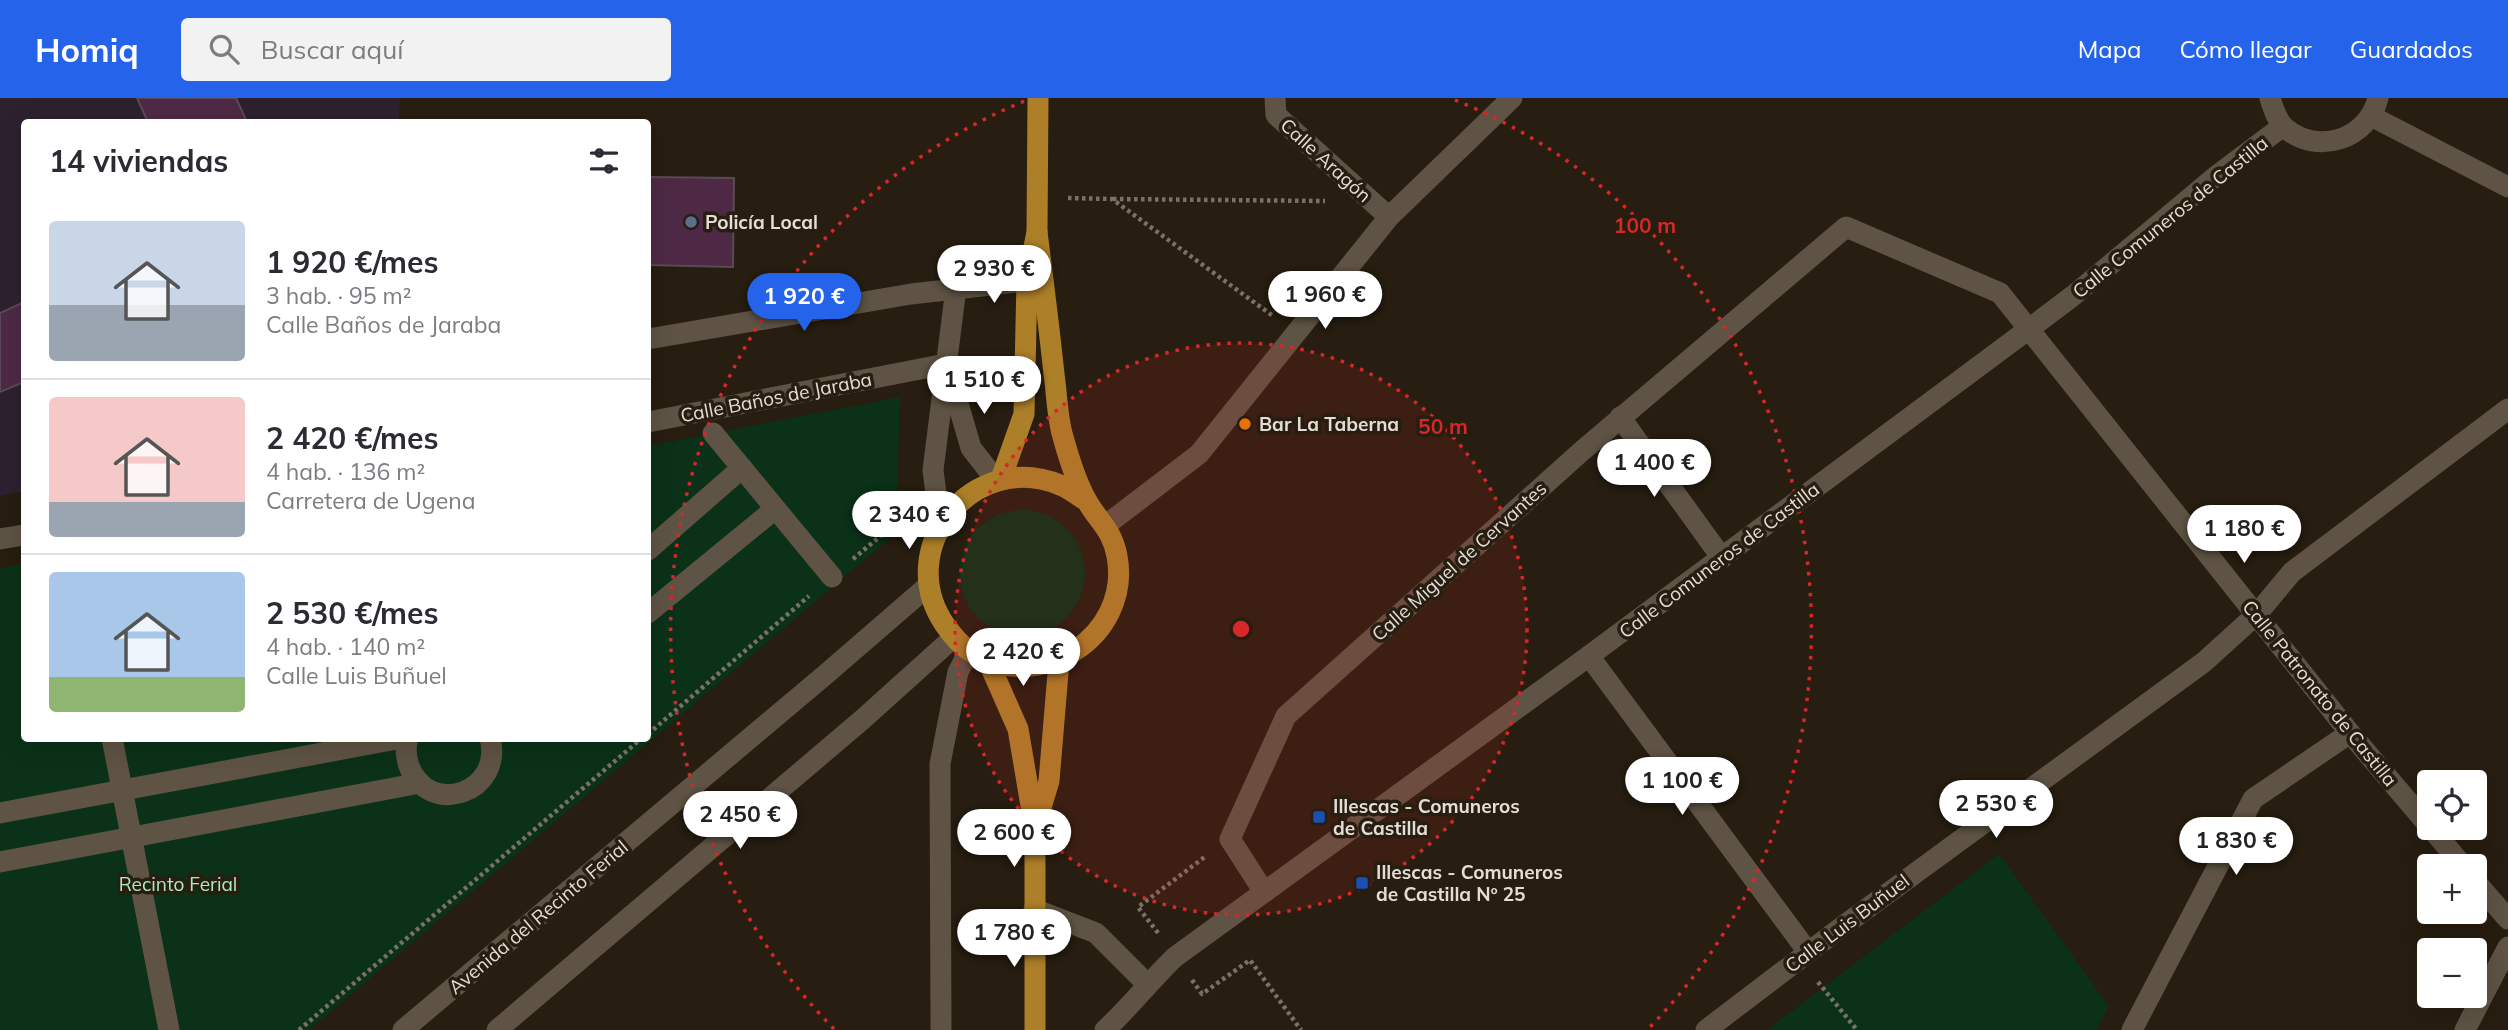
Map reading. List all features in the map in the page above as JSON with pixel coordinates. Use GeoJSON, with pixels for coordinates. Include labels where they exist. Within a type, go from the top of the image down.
{"type":"FeatureCollection","features":[{"type":"Feature","properties":{"kind":"main road"},"geometry":{"type":"LineString","coordinates":[[970,650],[1011,667],[1035,667],[1059,661],[1086,644],[1107,619],[1118,588],[1117,556],[1106,525],[1087,501],[1062,435],[1037,232],[1038,98]]}},
{"type":"Feature","properties":{"kind":"main road"},"geometry":{"type":"LineString","coordinates":[[998,480],[1024,414],[1027,281],[1037,232]]}},
{"type":"Feature","properties":{"kind":"main road"},"geometry":{"type":"LineString","coordinates":[[1035,1030],[1035,829],[1018,729],[970,650],[937,614],[929,585],[929,555],[940,526],[959,502],[978,488],[998,480],[1031,477],[1061,485],[1087,501]]}},
{"type":"Feature","properties":{"kind":"main road"},"geometry":{"type":"LineString","coordinates":[[1035,829],[1049,781],[1059,661]]}},
{"type":"Feature","properties":{"kind":"street","name":"Calle Aragón"},"geometry":{"type":"LineString","coordinates":[[1275,98],[1276,115],[1389,217]]}},
{"type":"Feature","properties":{"kind":"street"},"geometry":{"type":"LineString","coordinates":[[1106,525],[1199,454],[1389,217],[1512,98]]}},
{"type":"Feature","properties":{"kind":"street"},"geometry":{"type":"LineString","coordinates":[[2270,98],[2283,127],[2314,142],[2346,138],[2360,129],[2374,107],[2508,187]]}},
{"type":"Feature","properties":{"kind":"street","name":"Calle Comuneros de Castilla"},"geometry":{"type":"LineString","coordinates":[[1105,1030],[1124,1021],[1147,984],[1175,957],[1722,558],[2029,329],[2074,295],[2214,177],[2283,127]]}},
{"type":"Feature","properties":{"kind":"street","name":"Calle Miguel de Cervantes"},"geometry":{"type":"LineString","coordinates":[[1264,892],[1230,839],[1286,716],[1620,416],[1846,227],[2000,293],[2029,329]]}},
{"type":"Feature","properties":{"kind":"street"},"geometry":{"type":"LineString","coordinates":[[651,338],[911,294],[1027,281]]}},
{"type":"Feature","properties":{"kind":"street"},"geometry":{"type":"LineString","coordinates":[[940,526],[933,470],[956,288]]}},
{"type":"Feature","properties":{"kind":"street","name":"Calle Patronato de Castilla"},"geometry":{"type":"LineString","coordinates":[[2029,329],[2350,733],[2417,812]]}},
{"type":"Feature","properties":{"kind":"street"},"geometry":{"type":"LineString","coordinates":[[946,364],[971,448],[998,480]]}},
{"type":"Feature","properties":{"kind":"street","name":"Calle Baños de Jaraba"},"geometry":{"type":"LineString","coordinates":[[651,421],[946,364]]}},
{"type":"Feature","properties":{"kind":"street","name":"Calle Luis Buñuel"},"geometry":{"type":"LineString","coordinates":[[1706,1030],[1808,952],[2204,662],[2257,614],[2292,572],[2508,409]]}},
{"type":"Feature","properties":{"kind":"street"},"geometry":{"type":"LineString","coordinates":[[1620,416],[1722,558]]}},
{"type":"Feature","properties":{"kind":"street"},"geometry":{"type":"LineString","coordinates":[[713,433],[832,577]]}},
{"type":"Feature","properties":{"kind":"street"},"geometry":{"type":"LineString","coordinates":[[651,547],[742,468]]}},
{"type":"Feature","properties":{"kind":"street"},"geometry":{"type":"LineString","coordinates":[[651,611],[775,509]]}},
{"type":"Feature","properties":{"kind":"street"},"geometry":{"type":"LineString","coordinates":[[0,540],[21,536]]}},
{"type":"Feature","properties":{"kind":"street","name":"Avenida del Recinto Ferial"},"geometry":{"type":"LineString","coordinates":[[403,1030],[825,676],[929,585]]}},
{"type":"Feature","properties":{"kind":"street"},"geometry":{"type":"LineString","coordinates":[[497,1030],[853,728],[970,650]]}},
{"type":"Feature","properties":{"kind":"street"},"geometry":{"type":"LineString","coordinates":[[941,1030],[940,764],[958,672],[970,650]]}},
{"type":"Feature","properties":{"kind":"street"},"geometry":{"type":"LineString","coordinates":[[1588,656],[1808,952]]}},
{"type":"Feature","properties":{"kind":"street"},"geometry":{"type":"LineString","coordinates":[[2132,1030],[2253,799],[2350,733]]}},
{"type":"Feature","properties":{"kind":"street"},"geometry":{"type":"LineString","coordinates":[[113,742],[169,1030]]}},
{"type":"Feature","properties":{"kind":"street"},"geometry":{"type":"LineString","coordinates":[[0,813],[380,742]]}},
{"type":"Feature","properties":{"kind":"street"},"geometry":{"type":"LineString","coordinates":[[408,742],[407,759],[412,772],[420,783],[431,791],[445,794],[459,794],[472,789],[482,779],[493,754],[492,742]]}},
{"type":"Feature","properties":{"kind":"street"},"geometry":{"type":"LineString","coordinates":[[0,862],[420,783]]}},
{"type":"Feature","properties":{"kind":"street","name":"Calle Patronato de Castilla"},"geometry":{"type":"LineString","coordinates":[[2441,840],[2453,854]]}},
{"type":"Feature","properties":{"kind":"street"},"geometry":{"type":"LineString","coordinates":[[2487,895],[2508,919]]}},
{"type":"Feature","properties":{"kind":"street"},"geometry":{"type":"LineString","coordinates":[[1034,909],[1096,933],[1147,984]]}},
{"type":"Feature","properties":{"kind":"street"},"geometry":{"type":"LineString","coordinates":[[2465,1030],[2508,947]]}},
{"type":"Feature","properties":{"kind":"path"},"geometry":{"type":"LineString","coordinates":[[1038,198],[1337,201],[1355,187]]}},
{"type":"Feature","properties":{"kind":"path"},"geometry":{"type":"LineString","coordinates":[[1112,199],[1296,333]]}},
{"type":"Feature","properties":{"kind":"path"},"geometry":{"type":"LineString","coordinates":[[651,731],[935,489]]}},
{"type":"Feature","properties":{"kind":"path"},"geometry":{"type":"LineString","coordinates":[[299,1030],[637,742]]}},
{"type":"Feature","properties":{"kind":"path"},"geometry":{"type":"LineString","coordinates":[[1818,982],[1857,1030]]}},
{"type":"Feature","properties":{"kind":"shaded area"},"geometry":{"type":"Polygon","coordinates":[[[0,98],[400,98],[399,119],[21,119],[21,492],[0,496],[0,98]]]}},
{"type":"Feature","properties":{"kind":"green space","name":"Recinto Ferial"},"geometry":{"type":"Polygon","coordinates":[[[900,397],[896,533],[651,740],[651,445],[900,397]]]}},
{"type":"Feature","properties":{"kind":"green space"},"geometry":{"type":"Polygon","coordinates":[[[1022,510],[1046,515],[1066,529],[1080,549],[1085,573],[1080,597],[1066,617],[1046,631],[1022,636],[998,631],[978,617],[964,597],[959,573],[964,549],[978,529],[998,515],[1022,510]]]}},
{"type":"Feature","properties":{"kind":"green space","name":"Recinto Ferial"},"geometry":{"type":"Polygon","coordinates":[[[21,564],[21,742],[649,742],[309,1030],[0,1030],[0,568],[21,564]]]}},
{"type":"Feature","properties":{"kind":"green space"},"geometry":{"type":"Polygon","coordinates":[[[1999,854],[2109,1006],[2096,1030],[1767,1030],[1999,854]]]}},
{"type":"Feature","properties":{"kind":"building"},"geometry":{"type":"Polygon","coordinates":[[[137,98],[236,98],[246,119],[147,119],[137,98]]]}},
{"type":"Feature","properties":{"kind":"building","name":"Policía Local"},"geometry":{"type":"Polygon","coordinates":[[[651,177],[734,178],[733,267],[651,265],[651,177]]]}},
{"type":"Feature","properties":{"kind":"building"},"geometry":{"type":"Polygon","coordinates":[[[21,303],[21,383],[0,392],[0,313],[21,303]]]}},
{"type":"Feature","properties":{"kind":"place","name":"Policía Local"},"geometry":{"type":"Point","coordinates":[691,222]}},
{"type":"Feature","properties":{"kind":"place","name":"Bar La Taberna"},"geometry":{"type":"Point","coordinates":[1245,424]}},
{"type":"Feature","properties":{"kind":"place","name":"Illescas - Comuneros de Castilla"},"geometry":{"type":"Point","coordinates":[1319,817]}},
{"type":"Feature","properties":{"kind":"place","name":"Illescas - Comuneros de Castilla Nº 25"},"geometry":{"type":"Point","coordinates":[1362,883]}}]}
